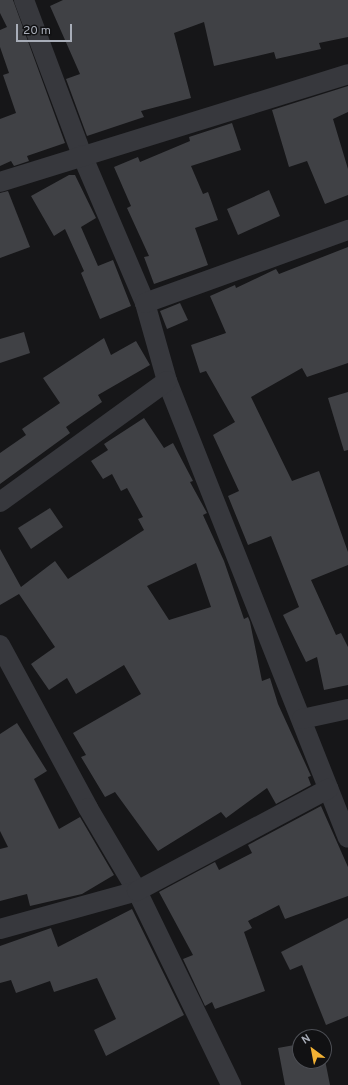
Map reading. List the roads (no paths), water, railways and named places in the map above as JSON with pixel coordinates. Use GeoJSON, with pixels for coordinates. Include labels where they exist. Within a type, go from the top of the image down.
{"type":"FeatureCollection","features":[{"type":"Feature","properties":{"kind":"street"},"geometry":{"type":"LineString","coordinates":[[24,0],[82,155],[144,303],[167,381],[348,837]]}},
{"type":"Feature","properties":{"kind":"street"},"geometry":{"type":"LineString","coordinates":[[0,182],[82,155],[348,74]]}},
{"type":"Feature","properties":{"kind":"street"},"geometry":{"type":"LineString","coordinates":[[144,303],[348,230]]}},
{"type":"Feature","properties":{"kind":"street"},"geometry":{"type":"LineString","coordinates":[[0,502],[167,381]]}},
{"type":"Feature","properties":{"kind":"street"},"geometry":{"type":"LineString","coordinates":[[0,645],[88,808],[138,891],[231,1085]]}},
{"type":"Feature","properties":{"kind":"street"},"geometry":{"type":"LineString","coordinates":[[302,719],[348,709]]}},
{"type":"Feature","properties":{"kind":"street"},"geometry":{"type":"LineString","coordinates":[[0,929],[138,891],[328,789]]}}]}
